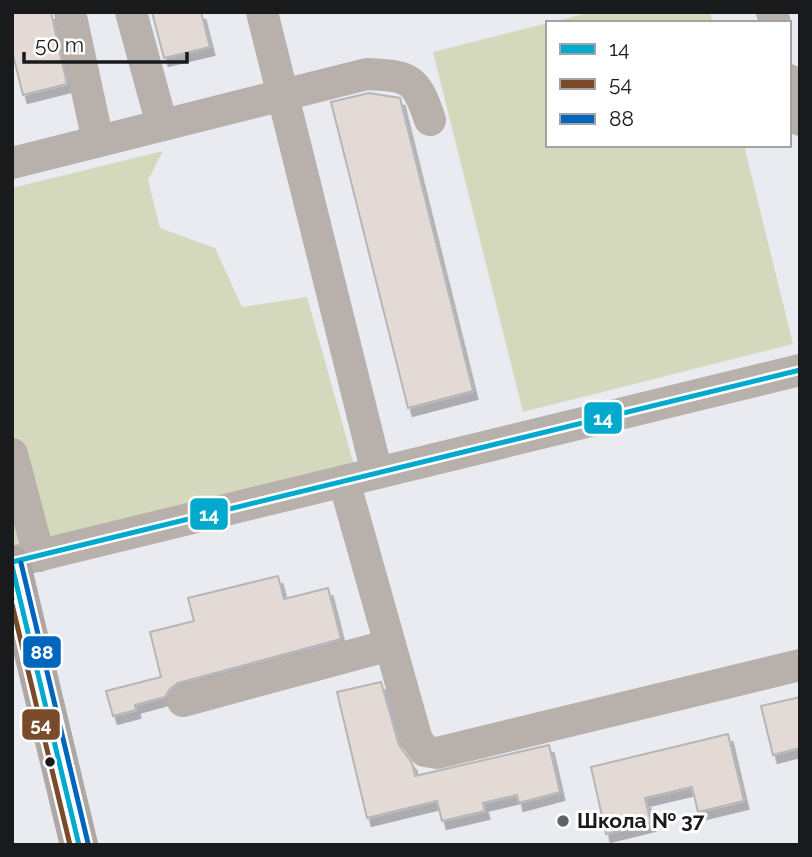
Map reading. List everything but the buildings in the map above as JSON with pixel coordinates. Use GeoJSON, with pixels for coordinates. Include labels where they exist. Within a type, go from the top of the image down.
{"type":"FeatureCollection","features":[{"type":"Feature","properties":{"kind":"main road"},"geometry":{"type":"LineString","coordinates":[[21,561],[79,845]]}},
{"type":"Feature","properties":{"kind":"street"},"geometry":{"type":"LineString","coordinates":[[70,12],[98,141]]}},
{"type":"Feature","properties":{"kind":"street"},"geometry":{"type":"LineString","coordinates":[[131,12],[162,125]]}},
{"type":"Feature","properties":{"kind":"street"},"geometry":{"type":"LineString","coordinates":[[262,12],[377,473]]}},
{"type":"Feature","properties":{"kind":"street"},"geometry":{"type":"LineString","coordinates":[[12,163],[368,74],[400,75],[414,82],[421,92],[430,120]]}},
{"type":"Feature","properties":{"kind":"street"},"geometry":{"type":"LineString","coordinates":[[791,87],[800,120]]}},
{"type":"Feature","properties":{"kind":"street"},"geometry":{"type":"LineString","coordinates":[[12,454],[21,561],[800,370]]}},
{"type":"Feature","properties":{"kind":"street"},"geometry":{"type":"LineString","coordinates":[[344,481],[416,740],[425,751],[437,753],[800,665]]}},
{"type":"Feature","properties":{"kind":"street"},"geometry":{"type":"LineString","coordinates":[[183,701],[390,645]]}},
{"type":"Feature","properties":{"kind":"green space"},"geometry":{"type":"Polygon","coordinates":[[[591,12],[710,12],[712,21],[557,21],[591,12]]]}},
{"type":"Feature","properties":{"kind":"green space"},"geometry":{"type":"Polygon","coordinates":[[[546,24],[546,147],[744,147],[793,344],[523,412],[433,52],[546,24]]]}},
{"type":"Feature","properties":{"kind":"green space"},"geometry":{"type":"Polygon","coordinates":[[[163,151],[148,180],[160,228],[215,248],[242,307],[307,297],[354,465],[12,549],[12,188],[163,151]]]}},
{"type":"Feature","properties":{"kind":"transit line","name":"14"},"geometry":{"type":"LineString","coordinates":[[12,562],[800,370]]}},
{"type":"Feature","properties":{"kind":"transit line","name":"88"},"geometry":{"type":"LineString","coordinates":[[21,563],[88,843]]}},
{"type":"Feature","properties":{"kind":"transit line","name":"14"},"geometry":{"type":"LineString","coordinates":[[12,566],[79,845]]}},
{"type":"Feature","properties":{"kind":"transit line","name":"54"},"geometry":{"type":"LineString","coordinates":[[12,604],[70,845]]}},
{"type":"Feature","properties":{"kind":"place","name":"Школа № 37"},"geometry":{"type":"Point","coordinates":[563,821]}}]}
